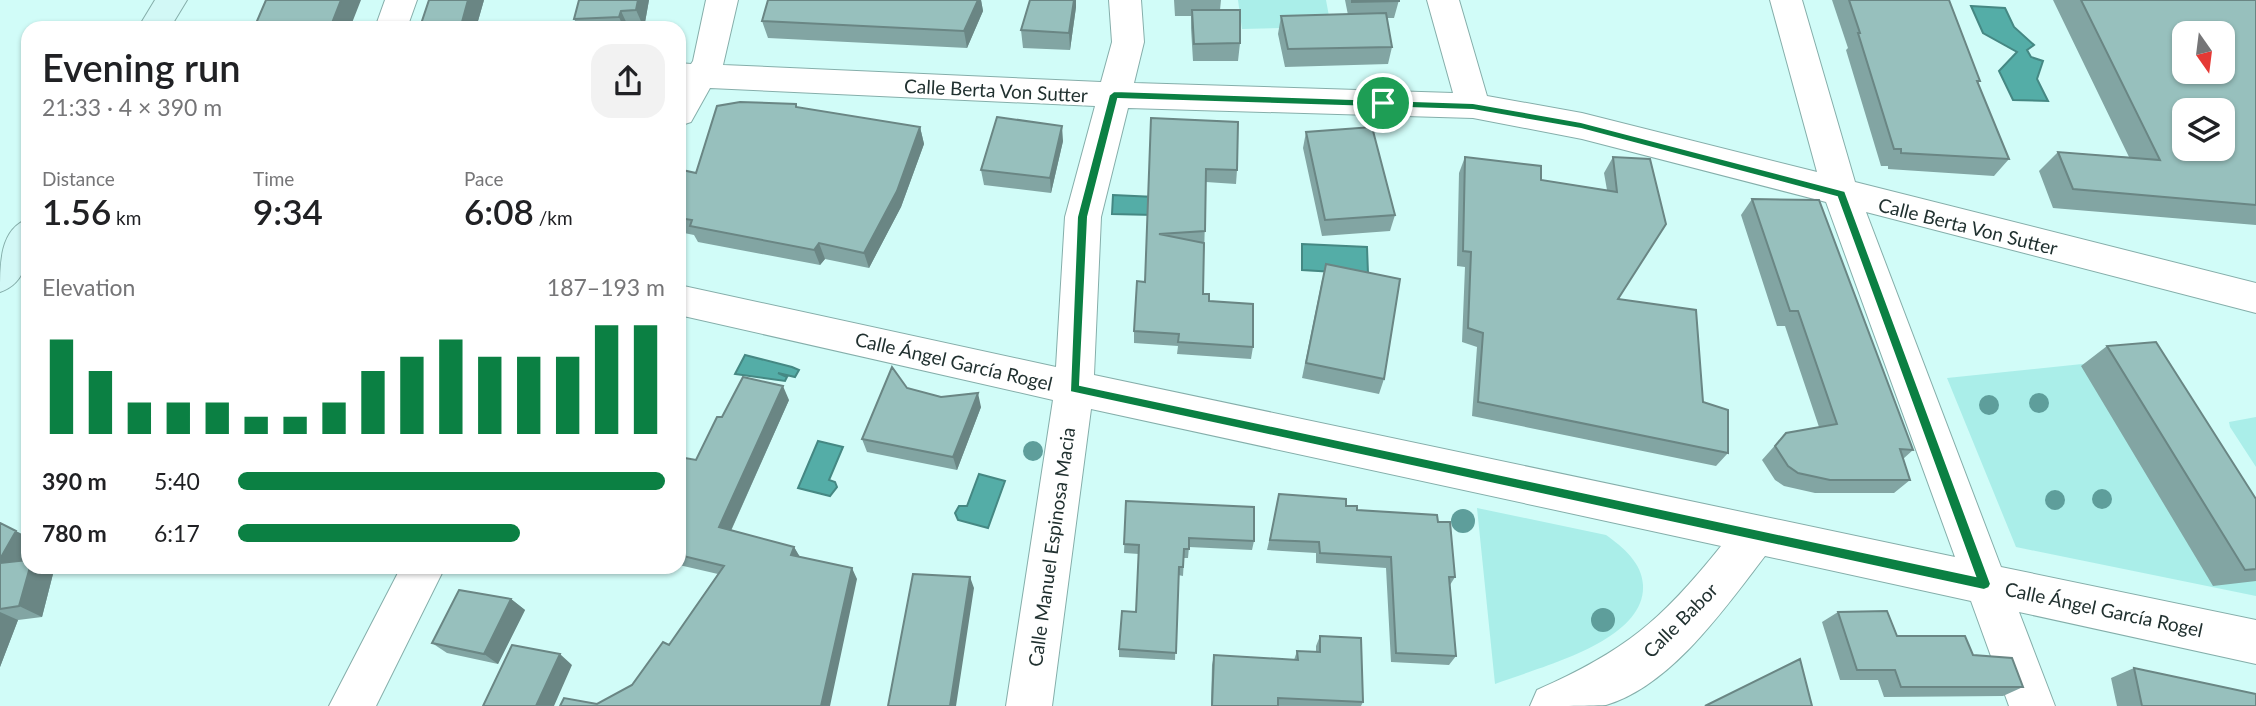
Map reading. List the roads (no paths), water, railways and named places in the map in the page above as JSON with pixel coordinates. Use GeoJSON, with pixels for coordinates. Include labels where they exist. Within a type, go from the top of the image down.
{"type":"FeatureCollection","features":[{"type":"Feature","properties":{"kind":"main road"},"geometry":{"type":"LineString","coordinates":[[158,21],[171,0]]}},
{"type":"Feature","properties":{"kind":"main road"},"geometry":{"type":"LineString","coordinates":[[0,277],[21,244]]}},
{"type":"Feature","properties":{"kind":"street"},"geometry":{"type":"LineString","coordinates":[[394,21],[401,0]]}},
{"type":"Feature","properties":{"kind":"street"},"geometry":{"type":"LineString","coordinates":[[690,76],[709,61],[722,0]]}},
{"type":"Feature","properties":{"kind":"street","name":"Calle Manuel Espinosa Macia"},"geometry":{"type":"LineString","coordinates":[[1029,706],[1074,388],[1083,217],[1128,42],[1125,0]]}},
{"type":"Feature","properties":{"kind":"street"},"geometry":{"type":"LineString","coordinates":[[1443,0],[1473,106]]}},
{"type":"Feature","properties":{"kind":"street"},"geometry":{"type":"LineString","coordinates":[[1786,0],[1841,194],[1984,584],[2032,706]]}},
{"type":"Feature","properties":{"kind":"street","name":"Calle Berta Von Sutter"},"geometry":{"type":"LineString","coordinates":[[690,76],[1114,95],[1473,106],[1581,126],[2256,298]]}},
{"type":"Feature","properties":{"kind":"street","name":"Calle Ángel García Rogel"},"geometry":{"type":"LineString","coordinates":[[686,302],[1755,536],[2256,642]]}},
{"type":"Feature","properties":{"kind":"street","name":"Calle Babor"},"geometry":{"type":"LineString","coordinates":[[1553,706],[1600,686],[1643,659],[1674,632],[1709,595],[1755,536]]}},
{"type":"Feature","properties":{"kind":"street"},"geometry":{"type":"LineString","coordinates":[[352,706],[420,574]]}}]}
